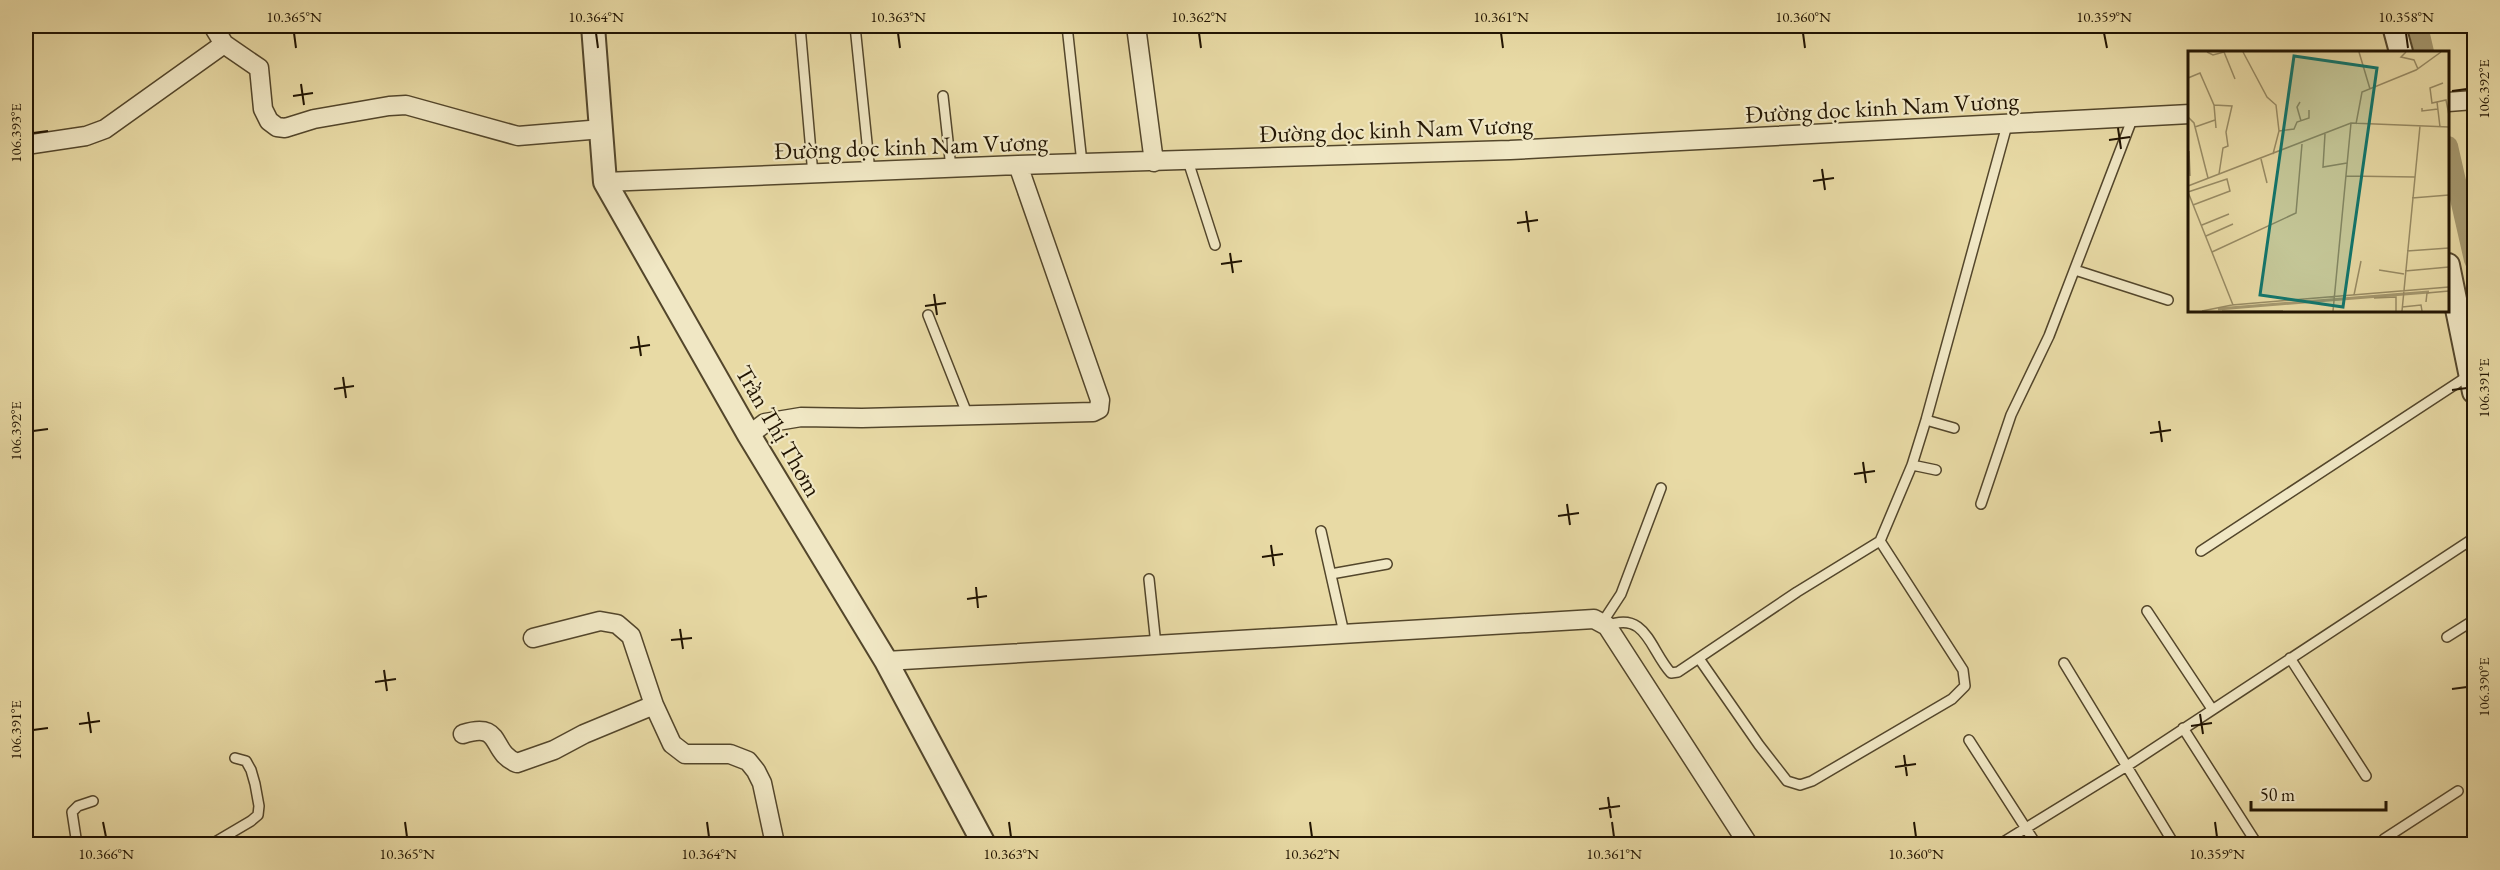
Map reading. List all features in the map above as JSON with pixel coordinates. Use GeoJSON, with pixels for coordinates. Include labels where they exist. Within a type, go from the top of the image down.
{"type":"FeatureCollection","features":[{"type":"Feature","properties":{"kind":"street"},"geometry":{"type":"LineString","coordinates":[[213,26],[224,44],[259,68],[263,109],[269,121],[277,126],[285,128],[314,119],[406,105],[518,136],[602,129]]}},
{"type":"Feature","properties":{"kind":"street","name":"Trần Thị Thơm"},"geometry":{"type":"LineString","coordinates":[[593,26],[605,182],[749,435],[885,661],[984,844]]}},
{"type":"Feature","properties":{"kind":"street"},"geometry":{"type":"LineString","coordinates":[[1136,26],[1154,162]]}},
{"type":"Feature","properties":{"kind":"street"},"geometry":{"type":"LineString","coordinates":[[2394,26],[2401,51]]}},
{"type":"Feature","properties":{"kind":"street"},"geometry":{"type":"LineString","coordinates":[[26,145],[86,136],[105,129],[224,44]]}},
{"type":"Feature","properties":{"kind":"street"},"geometry":{"type":"LineString","coordinates":[[2449,102],[2475,100]]}},
{"type":"Feature","properties":{"kind":"street","name":"Đường dọc kinh Nam Vương"},"geometry":{"type":"LineString","coordinates":[[605,182],[1018,165],[1510,150],[2188,114]]}},
{"type":"Feature","properties":{"kind":"street"},"geometry":{"type":"LineString","coordinates":[[749,435],[765,423],[801,417],[862,418],[1093,412],[1101,406],[1071,312],[1041,235],[1018,165]]}},
{"type":"Feature","properties":{"kind":"street"},"geometry":{"type":"LineString","coordinates":[[2449,270],[2473,383]]}},
{"type":"Feature","properties":{"kind":"street"},"geometry":{"type":"LineString","coordinates":[[885,661],[1594,619],[1604,624],[1748,844]]}},
{"type":"Feature","properties":{"kind":"street"},"geometry":{"type":"LineString","coordinates":[[533,638],[600,621],[617,624],[632,636],[654,705],[672,744],[685,754],[730,754],[748,760],[762,783],[775,844]]}},
{"type":"Feature","properties":{"kind":"street"},"geometry":{"type":"LineString","coordinates":[[463,734],[479,729],[488,732],[509,760],[517,763],[554,750],[584,734],[654,705]]}},
{"type":"Feature","properties":{"kind":"lane"},"geometry":{"type":"LineString","coordinates":[[800,26],[813,175]]}},
{"type":"Feature","properties":{"kind":"lane"},"geometry":{"type":"LineString","coordinates":[[855,26],[870,172]]}},
{"type":"Feature","properties":{"kind":"lane"},"geometry":{"type":"LineString","coordinates":[[1067,26],[1082,163]]}},
{"type":"Feature","properties":{"kind":"lane"},"geometry":{"type":"LineString","coordinates":[[943,96],[951,168]]}},
{"type":"Feature","properties":{"kind":"lane"},"geometry":{"type":"LineString","coordinates":[[1981,504],[2011,416],[2049,336],[2133,117]]}},
{"type":"Feature","properties":{"kind":"lane"},"geometry":{"type":"LineString","coordinates":[[1604,624],[1625,621],[1635,623],[1671,673],[1678,672],[1700,660],[1797,592],[1880,541],[1912,465],[1926,420],[2007,125]]}},
{"type":"Feature","properties":{"kind":"lane"},"geometry":{"type":"LineString","coordinates":[[1188,161],[1215,245]]}},
{"type":"Feature","properties":{"kind":"lane"},"geometry":{"type":"LineString","coordinates":[[2075,270],[2168,300]]}},
{"type":"Feature","properties":{"kind":"lane"},"geometry":{"type":"LineString","coordinates":[[928,315],[968,416]]}},
{"type":"Feature","properties":{"kind":"lane"},"geometry":{"type":"LineString","coordinates":[[2201,551],[2473,383]]}},
{"type":"Feature","properties":{"kind":"lane"},"geometry":{"type":"LineString","coordinates":[[1926,420],[1954,428]]}},
{"type":"Feature","properties":{"kind":"lane"},"geometry":{"type":"LineString","coordinates":[[1912,465],[1936,470]]}},
{"type":"Feature","properties":{"kind":"lane"},"geometry":{"type":"LineString","coordinates":[[1604,624],[1621,594],[1661,488]]}},
{"type":"Feature","properties":{"kind":"lane"},"geometry":{"type":"LineString","coordinates":[[1321,531],[1344,633]]}},
{"type":"Feature","properties":{"kind":"lane"},"geometry":{"type":"LineString","coordinates":[[2000,844],[2127,766],[2290,657],[2475,538]]}},
{"type":"Feature","properties":{"kind":"lane"},"geometry":{"type":"LineString","coordinates":[[1700,660],[1787,781],[1800,785],[1812,781],[1952,699],[1965,686],[1963,670],[1880,541]]}},
{"type":"Feature","properties":{"kind":"lane"},"geometry":{"type":"LineString","coordinates":[[1331,574],[1387,564]]}},
{"type":"Feature","properties":{"kind":"lane"},"geometry":{"type":"LineString","coordinates":[[1149,579],[1156,645]]}},
{"type":"Feature","properties":{"kind":"lane"},"geometry":{"type":"LineString","coordinates":[[2147,611],[2212,710]]}},
{"type":"Feature","properties":{"kind":"lane"},"geometry":{"type":"LineString","coordinates":[[2447,637],[2475,620]]}},
{"type":"Feature","properties":{"kind":"lane"},"geometry":{"type":"LineString","coordinates":[[2290,657],[2366,776]]}},
{"type":"Feature","properties":{"kind":"lane"},"geometry":{"type":"LineString","coordinates":[[2064,663],[2174,844]]}},
{"type":"Feature","properties":{"kind":"lane"},"geometry":{"type":"LineString","coordinates":[[2183,728],[2257,844]]}},
{"type":"Feature","properties":{"kind":"lane"},"geometry":{"type":"LineString","coordinates":[[1969,740],[2036,844]]}},
{"type":"Feature","properties":{"kind":"lane"},"geometry":{"type":"LineString","coordinates":[[212,844],[258,815],[259,806],[251,770],[246,761],[235,758]]}},
{"type":"Feature","properties":{"kind":"lane"},"geometry":{"type":"LineString","coordinates":[[2383,844],[2384,838],[2458,791]]}},
{"type":"Feature","properties":{"kind":"lane"},"geometry":{"type":"LineString","coordinates":[[80,844],[76,838],[72,812],[78,806],[93,801]]}},
{"type":"Feature","properties":{"kind":"waterway"},"geometry":{"type":"LineString","coordinates":[[2418,26],[2424,51]]}},
{"type":"Feature","properties":{"kind":"waterway"},"geometry":{"type":"LineString","coordinates":[[2449,150],[2474,260]]}}]}
